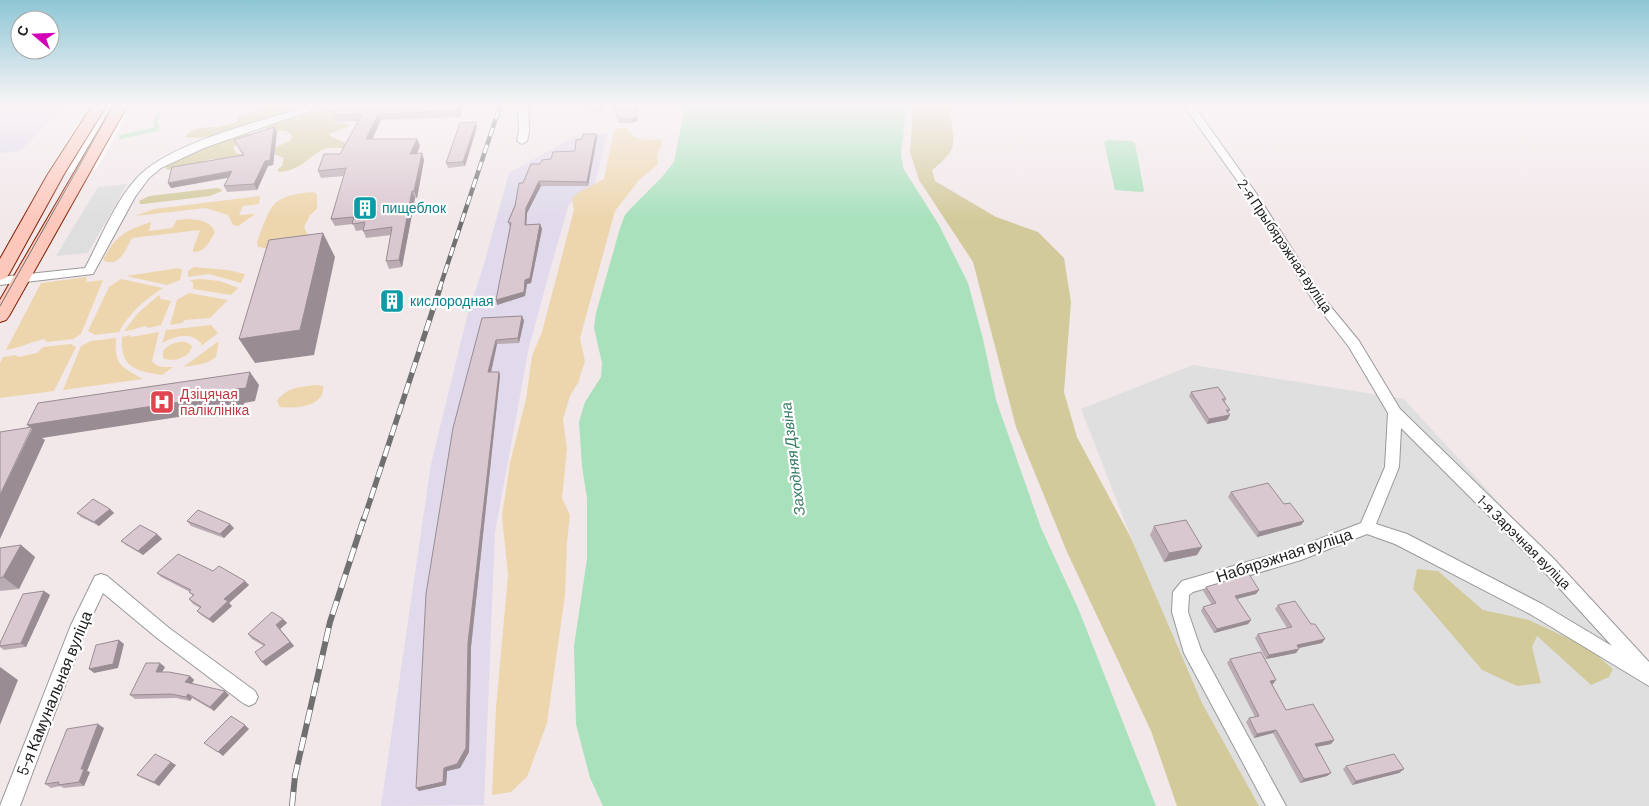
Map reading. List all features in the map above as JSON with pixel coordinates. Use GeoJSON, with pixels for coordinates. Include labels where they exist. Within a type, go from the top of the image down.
{"type":"FeatureCollection","features":[{"type":"Feature","properties":{"kind":"main road"},"geometry":{"type":"LineString","coordinates":[[0,274],[75,144]]}},
{"type":"Feature","properties":{"kind":"main road"},"geometry":{"type":"LineString","coordinates":[[0,316],[98,144]]}},
{"type":"Feature","properties":{"kind":"street"},"geometry":{"type":"LineString","coordinates":[[0,281],[89,271],[115,223],[146,175],[161,164],[208,144]]}},
{"type":"Feature","properties":{"kind":"street","name":"2-я Прыбярэжная вуліца"},"geometry":{"type":"LineString","coordinates":[[1216,144],[1251,193],[1318,299],[1354,344],[1395,413]]}},
{"type":"Feature","properties":{"kind":"street"},"geometry":{"type":"LineString","coordinates":[[1367,527],[1392,467],[1395,413]]}},
{"type":"Feature","properties":{"kind":"street","name":"1-я Зарэчная вуліца"},"geometry":{"type":"LineString","coordinates":[[1395,413],[1547,563],[1649,676]]}},
{"type":"Feature","properties":{"kind":"street","name":"Набярэжная вуліца"},"geometry":{"type":"LineString","coordinates":[[1276,806],[1193,653],[1180,612],[1181,592],[1188,586],[1301,552],[1367,527],[1401,538],[1536,609],[1649,676]]}},
{"type":"Feature","properties":{"kind":"street","name":"5-я Камунальная вуліца"},"geometry":{"type":"LineString","coordinates":[[10,806],[79,624],[101,581],[163,632],[249,697]]}},
{"type":"Feature","properties":{"kind":"shaded area"},"geometry":{"type":"Polygon","coordinates":[[[0,144],[27,144],[20,151],[0,153],[0,144]]]}},
{"type":"Feature","properties":{"kind":"shaded area"},"geometry":{"type":"Polygon","coordinates":[[[218,144],[239,144],[233,147],[237,154],[258,152],[283,144],[348,144],[344,148],[324,149],[299,166],[279,172],[277,170],[282,166],[284,158],[272,153],[228,160],[211,159],[167,170],[166,166],[173,160],[218,144]]]}},
{"type":"Feature","properties":{"kind":"shaded area"},"geometry":{"type":"Polygon","coordinates":[[[562,144],[605,144],[594,187],[569,204],[552,263],[529,347],[495,532],[484,805],[381,806],[431,464],[467,317],[509,173],[562,144]]]}},
{"type":"Feature","properties":{"kind":"shaded area"},"geometry":{"type":"Polygon","coordinates":[[[611,144],[662,144],[657,153],[658,164],[639,180],[615,211],[580,338],[585,361],[578,383],[570,396],[563,419],[567,449],[562,498],[570,515],[565,595],[547,723],[527,777],[511,792],[492,795],[496,708],[508,575],[502,516],[510,463],[526,399],[532,356],[542,332],[574,210],[572,198],[604,179],[611,144]]]}},
{"type":"Feature","properties":{"kind":"shaded area"},"geometry":{"type":"Polygon","coordinates":[[[911,144],[953,144],[952,148],[942,162],[932,170],[935,181],[996,217],[1038,232],[1064,258],[1071,302],[1064,392],[1077,437],[1130,536],[1202,703],[1259,806],[1177,806],[1151,731],[1067,552],[1016,427],[973,262],[919,180],[910,152],[911,144]]]}},
{"type":"Feature","properties":{"kind":"shaded area"},"geometry":{"type":"Polygon","coordinates":[[[127,184],[88,253],[56,256],[98,187],[127,184]]]}},
{"type":"Feature","properties":{"kind":"shaded area"},"geometry":{"type":"Polygon","coordinates":[[[217,188],[222,191],[210,196],[143,204],[140,204],[139,201],[149,196],[217,188]]]}},
{"type":"Feature","properties":{"kind":"shaded area"},"geometry":{"type":"Polygon","coordinates":[[[313,192],[317,194],[317,209],[310,215],[304,227],[308,235],[298,243],[285,247],[258,247],[257,242],[274,205],[288,196],[313,192]]]}},
{"type":"Feature","properties":{"kind":"shaded area"},"geometry":{"type":"Polygon","coordinates":[[[260,196],[259,204],[243,206],[239,215],[255,214],[238,226],[233,225],[228,215],[206,208],[135,216],[154,209],[260,196]]]}},
{"type":"Feature","properties":{"kind":"shaded area"},"geometry":{"type":"Polygon","coordinates":[[[189,219],[211,225],[215,232],[207,246],[197,252],[193,252],[193,249],[200,230],[132,238],[118,260],[109,262],[103,260],[112,245],[128,231],[151,222],[149,231],[172,228],[177,220],[189,219]]]}},
{"type":"Feature","properties":{"kind":"shaded area"},"geometry":{"type":"Polygon","coordinates":[[[194,267],[228,270],[245,274],[241,283],[209,274],[188,277],[188,271],[194,267]]]}},
{"type":"Feature","properties":{"kind":"shaded area"},"geometry":{"type":"Polygon","coordinates":[[[179,268],[182,270],[180,280],[167,285],[126,276],[179,268]]]}},
{"type":"Feature","properties":{"kind":"shaded area"},"geometry":{"type":"Polygon","coordinates":[[[87,277],[86,282],[103,280],[81,334],[73,339],[47,342],[44,339],[6,350],[41,283],[87,277]]]}},
{"type":"Feature","properties":{"kind":"shaded area"},"geometry":{"type":"Polygon","coordinates":[[[121,279],[163,288],[138,307],[119,332],[95,335],[88,331],[109,287],[121,279]]]}},
{"type":"Feature","properties":{"kind":"shaded area"},"geometry":{"type":"Polygon","coordinates":[[[190,280],[220,281],[238,288],[231,295],[193,289],[193,283],[190,280]]]}},
{"type":"Feature","properties":{"kind":"shaded area"},"geometry":{"type":"Polygon","coordinates":[[[189,293],[228,300],[210,318],[185,320],[182,323],[170,325],[177,300],[189,293]]]}},
{"type":"Feature","properties":{"kind":"shaded area"},"geometry":{"type":"Polygon","coordinates":[[[159,295],[161,299],[171,301],[161,325],[124,331],[138,313],[159,295]]]}},
{"type":"Feature","properties":{"kind":"shaded area"},"geometry":{"type":"Polygon","coordinates":[[[211,325],[218,333],[201,346],[197,339],[188,336],[172,338],[162,343],[166,330],[211,325]]]}},
{"type":"Feature","properties":{"kind":"shaded area"},"geometry":{"type":"Polygon","coordinates":[[[159,332],[152,361],[158,366],[173,367],[162,375],[144,372],[131,366],[123,355],[122,337],[159,332]]]}},
{"type":"Feature","properties":{"kind":"shaded area"},"geometry":{"type":"Polygon","coordinates":[[[116,338],[116,354],[120,364],[143,379],[63,390],[81,346],[91,341],[116,338]]]}},
{"type":"Feature","properties":{"kind":"shaded area"},"geometry":{"type":"Polygon","coordinates":[[[219,341],[216,357],[212,360],[183,367],[219,341]]]}},
{"type":"Feature","properties":{"kind":"shaded area"},"geometry":{"type":"Polygon","coordinates":[[[179,342],[186,342],[192,346],[188,354],[176,360],[163,358],[163,351],[168,346],[179,342]]]}},
{"type":"Feature","properties":{"kind":"shaded area"},"geometry":{"type":"Polygon","coordinates":[[[71,344],[76,347],[54,391],[0,398],[0,363],[3,357],[16,355],[18,357],[37,353],[43,347],[71,344]]]}},
{"type":"Feature","properties":{"kind":"shaded area"},"geometry":{"type":"Polygon","coordinates":[[[1193,365],[1404,399],[1649,666],[1649,806],[1252,806],[1202,720],[1081,409],[1193,365]]]}},
{"type":"Feature","properties":{"kind":"shaded area"},"geometry":{"type":"Polygon","coordinates":[[[316,385],[323,386],[323,393],[315,402],[301,407],[280,407],[277,401],[289,390],[316,385]]]}},
{"type":"Feature","properties":{"kind":"shaded area"},"geometry":{"type":"Polygon","coordinates":[[[1417,569],[1438,571],[1483,610],[1529,620],[1587,647],[1613,669],[1609,677],[1591,685],[1537,636],[1532,647],[1541,683],[1517,686],[1482,670],[1413,589],[1417,569]]]}},
{"type":"Feature","properties":{"kind":"water","name":"Заходняя Дзвіна"},"geometry":{"type":"Polygon","coordinates":[[[678,144],[902,144],[901,153],[903,168],[939,225],[968,283],[983,339],[996,400],[1041,528],[1078,608],[1156,806],[603,806],[590,778],[576,724],[574,646],[587,559],[587,499],[582,466],[579,422],[585,402],[601,377],[602,363],[594,328],[596,313],[620,228],[625,215],[674,162],[678,144]]]}},
{"type":"Feature","properties":{"kind":"water"},"geometry":{"type":"Polygon","coordinates":[[[1104,144],[1135,144],[1144,191],[1115,190],[1104,144]]]}},
{"type":"Feature","properties":{"kind":"pier"},"geometry":{"type":"Polygon","coordinates":[[[65,144],[111,144],[96,169],[45,175],[65,144]]]}},
{"type":"Feature","properties":{"kind":"building"},"geometry":{"type":"Polygon","coordinates":[[[236,144],[272,144],[270,160],[265,161],[254,184],[224,186],[232,171],[168,183],[172,167],[244,155],[236,144]]]}},
{"type":"Feature","properties":{"kind":"building"},"geometry":{"type":"Polygon","coordinates":[[[346,144],[415,144],[410,154],[422,153],[414,191],[412,191],[399,260],[386,261],[392,227],[363,231],[365,222],[352,224],[354,217],[331,219],[346,168],[318,171],[324,154],[340,154],[346,144]]]}},
{"type":"Feature","properties":{"kind":"building"},"geometry":{"type":"Polygon","coordinates":[[[453,144],[469,144],[463,162],[446,163],[453,144]]]}},
{"type":"Feature","properties":{"kind":"building"},"geometry":{"type":"Polygon","coordinates":[[[576,144],[594,144],[587,182],[539,181],[526,208],[525,225],[540,224],[530,278],[525,280],[524,292],[496,300],[511,223],[508,222],[515,206],[519,183],[523,183],[531,164],[540,164],[542,160],[551,159],[553,152],[575,151],[576,144]]]}},
{"type":"Feature","properties":{"kind":"building"},"geometry":{"type":"Polygon","coordinates":[[[323,233],[300,330],[239,339],[269,240],[323,233]]]}},
{"type":"Feature","properties":{"kind":"building"},"geometry":{"type":"Polygon","coordinates":[[[522,316],[518,338],[496,340],[488,372],[499,372],[468,643],[466,748],[457,764],[444,768],[443,782],[416,788],[426,594],[453,428],[482,318],[522,316]]]}},
{"type":"Feature","properties":{"kind":"building"},"geometry":{"type":"Polygon","coordinates":[[[250,372],[246,388],[235,389],[234,394],[27,425],[38,403],[250,372]]]}},
{"type":"Feature","properties":{"kind":"building"},"geometry":{"type":"Polygon","coordinates":[[[1218,387],[1226,399],[1222,399],[1230,410],[1226,410],[1230,415],[1209,419],[1191,392],[1218,387]]]}},
{"type":"Feature","properties":{"kind":"building"},"geometry":{"type":"Polygon","coordinates":[[[32,427],[0,495],[0,432],[32,427]]]}},
{"type":"Feature","properties":{"kind":"building"},"geometry":{"type":"Polygon","coordinates":[[[1268,483],[1284,504],[1290,503],[1304,521],[1259,532],[1231,492],[1268,483]]]}},
{"type":"Feature","properties":{"kind":"building"},"geometry":{"type":"Polygon","coordinates":[[[93,499],[110,509],[94,522],[77,513],[93,499]]]}},
{"type":"Feature","properties":{"kind":"building"},"geometry":{"type":"Polygon","coordinates":[[[198,510],[230,524],[220,534],[187,521],[198,510]]]}},
{"type":"Feature","properties":{"kind":"building"},"geometry":{"type":"Polygon","coordinates":[[[1186,520],[1202,547],[1169,553],[1154,526],[1186,520]]]}},
{"type":"Feature","properties":{"kind":"building"},"geometry":{"type":"Polygon","coordinates":[[[140,525],[157,534],[138,551],[121,541],[140,525]]]}},
{"type":"Feature","properties":{"kind":"building"},"geometry":{"type":"Polygon","coordinates":[[[21,545],[3,577],[0,578],[0,548],[21,545]]]}},
{"type":"Feature","properties":{"kind":"building"},"geometry":{"type":"Polygon","coordinates":[[[178,554],[213,571],[219,566],[245,581],[224,599],[228,601],[209,619],[197,611],[201,607],[189,599],[194,595],[189,592],[191,590],[157,573],[178,554]]]}},
{"type":"Feature","properties":{"kind":"building"},"geometry":{"type":"Polygon","coordinates":[[[1249,574],[1259,590],[1235,596],[1251,620],[1217,629],[1203,607],[1216,603],[1206,587],[1249,574]]]}},
{"type":"Feature","properties":{"kind":"building"},"geometry":{"type":"Polygon","coordinates":[[[44,591],[21,643],[0,646],[23,594],[44,591]]]}},
{"type":"Feature","properties":{"kind":"building"},"geometry":{"type":"Polygon","coordinates":[[[1295,601],[1311,624],[1315,624],[1325,639],[1297,645],[1299,649],[1269,655],[1258,634],[1292,627],[1278,605],[1295,601]]]}},
{"type":"Feature","properties":{"kind":"building"},"geometry":{"type":"Polygon","coordinates":[[[272,612],[283,619],[276,625],[290,642],[262,662],[255,652],[265,645],[248,634],[272,612]]]}},
{"type":"Feature","properties":{"kind":"building"},"geometry":{"type":"Polygon","coordinates":[[[119,640],[113,664],[89,669],[96,645],[119,640]]]}},
{"type":"Feature","properties":{"kind":"building"},"geometry":{"type":"Polygon","coordinates":[[[1261,652],[1276,680],[1270,681],[1286,710],[1313,704],[1334,740],[1315,744],[1331,773],[1304,779],[1276,730],[1257,734],[1249,718],[1259,716],[1230,659],[1261,652]]]}},
{"type":"Feature","properties":{"kind":"building"},"geometry":{"type":"Polygon","coordinates":[[[146,663],[160,663],[156,672],[169,672],[190,676],[185,682],[225,691],[210,707],[188,694],[186,697],[171,694],[130,695],[146,663]]]}},
{"type":"Feature","properties":{"kind":"building"},"geometry":{"type":"Polygon","coordinates":[[[231,716],[245,725],[218,752],[204,743],[231,716]]]}},
{"type":"Feature","properties":{"kind":"building"},"geometry":{"type":"Polygon","coordinates":[[[98,724],[81,769],[84,769],[79,782],[58,785],[59,782],[45,784],[67,729],[98,724]]]}},
{"type":"Feature","properties":{"kind":"building"},"geometry":{"type":"Polygon","coordinates":[[[155,754],[171,762],[154,782],[137,775],[155,754]]]}},
{"type":"Feature","properties":{"kind":"building"},"geometry":{"type":"Polygon","coordinates":[[[1394,754],[1404,769],[1356,781],[1346,766],[1394,754]]]}},
{"type":"Feature","properties":{"kind":"tram line"},"geometry":{"type":"LineString","coordinates":[[0,306],[92,144]]}},
{"type":"Feature","properties":{"kind":"railway"},"geometry":{"type":"LineString","coordinates":[[439,290],[488,144]]}},
{"type":"Feature","properties":{"kind":"railway"},"geometry":{"type":"LineString","coordinates":[[364,519],[440,288]]}},
{"type":"Feature","properties":{"kind":"railway"},"geometry":{"type":"LineString","coordinates":[[292,806],[295,776],[330,622],[364,518]]}},
{"type":"Feature","properties":{"kind":"place","name":"пищеблок"},"geometry":{"type":"Point","coordinates":[365,208]}},
{"type":"Feature","properties":{"kind":"place","name":"кислородная"},"geometry":{"type":"Point","coordinates":[392,301]}},
{"type":"Feature","properties":{"kind":"place","name":"Дзіцячая паліклініка"},"geometry":{"type":"Point","coordinates":[162,402]}}]}
